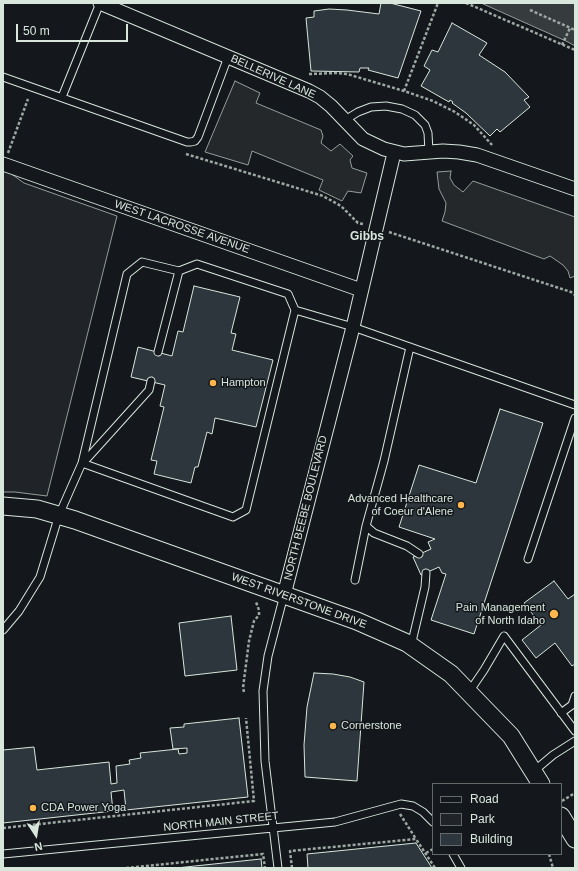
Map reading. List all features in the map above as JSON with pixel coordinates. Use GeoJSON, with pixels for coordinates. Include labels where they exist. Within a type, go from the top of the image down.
{"type":"FeatureCollection","features":[{"type":"Feature","properties":{"kind":"street","name":"BELLERIVE LANE"},"geometry":{"type":"LineString","coordinates":[[100,3],[296,85],[314,94],[331,106],[363,139],[394,153],[411,154],[429,152],[460,152],[477,155],[575,189]]}},
{"type":"Feature","properties":{"kind":"street","name":"NORTH BEEBE BOULEVARD"},"geometry":{"type":"LineString","coordinates":[[284,595],[352,327],[394,153]]}},
{"type":"Feature","properties":{"kind":"street","name":"WEST LACROSSE AVENUE"},"geometry":{"type":"LineString","coordinates":[[3,164],[361,290]]}},
{"type":"Feature","properties":{"kind":"street","name":"WEST RIVERSTONE DRIVE"},"geometry":{"type":"LineString","coordinates":[[3,506],[37,509],[82,522],[357,621],[411,646],[451,674],[512,736],[537,778]]}},
{"type":"Feature","properties":{"kind":"street"},"geometry":{"type":"LineString","coordinates":[[562,818],[575,839]]}},
{"type":"Feature","properties":{"kind":"lane"},"geometry":{"type":"LineString","coordinates":[[62,97],[100,3]]}},
{"type":"Feature","properties":{"kind":"lane"},"geometry":{"type":"LineString","coordinates":[[3,77],[187,142],[191,142],[195,141],[198,137],[228,57]]}},
{"type":"Feature","properties":{"kind":"lane"},"geometry":{"type":"LineString","coordinates":[[345,120],[358,112],[371,107],[386,106],[402,109],[415,115],[425,125],[428,133],[429,152]]}},
{"type":"Feature","properties":{"kind":"lane"},"geometry":{"type":"LineString","coordinates":[[3,630],[19,611],[40,577],[59,515],[82,463],[127,274],[142,262],[179,272],[197,264],[288,294],[295,310],[246,510],[233,516],[82,463]]}},
{"type":"Feature","properties":{"kind":"lane"},"geometry":{"type":"LineString","coordinates":[[158,352],[179,272]]}},
{"type":"Feature","properties":{"kind":"lane"},"geometry":{"type":"LineString","coordinates":[[295,310],[352,327],[575,404]]}},
{"type":"Feature","properties":{"kind":"lane"},"geometry":{"type":"LineString","coordinates":[[355,580],[366,526],[384,461],[410,347]]}},
{"type":"Feature","properties":{"kind":"lane"},"geometry":{"type":"LineString","coordinates":[[82,463],[149,390],[151,381]]}},
{"type":"Feature","properties":{"kind":"lane"},"geometry":{"type":"LineString","coordinates":[[528,559],[575,418]]}},
{"type":"Feature","properties":{"kind":"lane"},"geometry":{"type":"LineString","coordinates":[[366,526],[374,533],[406,546],[420,554]]}},
{"type":"Feature","properties":{"kind":"lane"},"geometry":{"type":"LineString","coordinates":[[411,646],[425,587],[426,573]]}},
{"type":"Feature","properties":{"kind":"lane","name":"NORTH BEEBE BOULEVARD"},"geometry":{"type":"LineString","coordinates":[[278,868],[265,760],[263,691],[268,656],[284,595]]}},
{"type":"Feature","properties":{"kind":"lane"},"geometry":{"type":"LineString","coordinates":[[469,692],[504,636],[575,732]]}},
{"type":"Feature","properties":{"kind":"lane"},"geometry":{"type":"LineString","coordinates":[[561,713],[572,705],[575,696]]}},
{"type":"Feature","properties":{"kind":"lane"},"geometry":{"type":"LineString","coordinates":[[537,778],[553,755],[575,741]]}},
{"type":"Feature","properties":{"kind":"lane","name":"NORTH MAIN STREET"},"geometry":{"type":"LineString","coordinates":[[3,854],[335,822],[401,804],[413,806],[423,812],[432,821]]}},
{"type":"Feature","properties":{"kind":"lane"},"geometry":{"type":"LineString","coordinates":[[454,855],[461,868]]}},
{"type":"Feature","properties":{"kind":"path"},"geometry":{"type":"LineString","coordinates":[[404,91],[438,3]]}},
{"type":"Feature","properties":{"kind":"path"},"geometry":{"type":"LineString","coordinates":[[466,3],[575,50]]}},
{"type":"Feature","properties":{"kind":"path"},"geometry":{"type":"LineString","coordinates":[[530,10],[575,30]]}},
{"type":"Feature","properties":{"kind":"path"},"geometry":{"type":"LineString","coordinates":[[562,44],[570,28]]}},
{"type":"Feature","properties":{"kind":"path"},"geometry":{"type":"LineString","coordinates":[[309,74],[348,74],[433,101],[455,112],[474,125],[494,147]]}},
{"type":"Feature","properties":{"kind":"path"},"geometry":{"type":"LineString","coordinates":[[3,164],[28,99]]}},
{"type":"Feature","properties":{"kind":"path"},"geometry":{"type":"LineString","coordinates":[[395,233],[571,292],[575,295]]}},
{"type":"Feature","properties":{"kind":"path"},"geometry":{"type":"LineString","coordinates":[[244,692],[242,688],[249,641],[254,621],[259,615],[256,600]]}},
{"type":"Feature","properties":{"kind":"path"},"geometry":{"type":"LineString","coordinates":[[3,828],[254,801],[246,718]]}},
{"type":"Feature","properties":{"kind":"path"},"geometry":{"type":"LineString","coordinates":[[562,800],[575,793]]}},
{"type":"Feature","properties":{"kind":"path"},"geometry":{"type":"LineString","coordinates":[[394,805],[435,868]]}},
{"type":"Feature","properties":{"kind":"path"},"geometry":{"type":"LineString","coordinates":[[292,868],[290,851],[416,839]]}},
{"type":"Feature","properties":{"kind":"path"},"geometry":{"type":"LineString","coordinates":[[426,853],[432,850]]}},
{"type":"Feature","properties":{"kind":"path"},"geometry":{"type":"LineString","coordinates":[[126,868],[263,854],[265,868]]}},
{"type":"Feature","properties":{"kind":"path"},"geometry":{"type":"LineString","coordinates":[[549,855],[553,868]]}},
{"type":"Feature","properties":{"kind":"green space"},"geometry":{"type":"Polygon","coordinates":[[[3,171],[10,173],[24,183],[117,216],[47,496],[3,492],[3,171]]]}},
{"type":"Feature","properties":{"kind":"shaded area"},"geometry":{"type":"Polygon","coordinates":[[[481,3],[575,3],[575,46],[568,42],[481,3]]]}},
{"type":"Feature","properties":{"kind":"shaded area"},"geometry":{"type":"Polygon","coordinates":[[[235,81],[260,93],[256,103],[321,130],[323,136],[321,143],[331,151],[340,144],[353,156],[350,160],[352,168],[367,173],[361,193],[348,191],[342,201],[319,190],[323,180],[252,151],[248,165],[205,152],[235,81]]]}},
{"type":"Feature","properties":{"kind":"shaded area"},"geometry":{"type":"Polygon","coordinates":[[[451,171],[450,178],[454,185],[463,192],[473,181],[575,217],[575,276],[570,278],[568,271],[563,265],[550,256],[544,259],[442,221],[446,203],[439,189],[437,172],[451,171]]]}},
{"type":"Feature","properties":{"kind":"building"},"geometry":{"type":"Polygon","coordinates":[[[381,3],[390,3],[421,11],[398,78],[368,70],[369,68],[360,68],[359,72],[311,71],[306,18],[314,17],[314,11],[329,9],[379,14],[381,3]]]}},
{"type":"Feature","properties":{"kind":"building"},"geometry":{"type":"Polygon","coordinates":[[[452,23],[487,43],[479,55],[505,72],[529,97],[524,100],[530,107],[500,132],[497,129],[490,136],[466,113],[452,103],[453,102],[450,100],[449,102],[421,86],[430,70],[424,66],[432,50],[438,52],[452,23]]]}},
{"type":"Feature","properties":{"kind":"building","name":"Hampton"},"geometry":{"type":"Polygon","coordinates":[[[194,286],[240,297],[231,333],[236,334],[232,350],[273,360],[256,427],[215,418],[212,434],[207,432],[198,467],[195,467],[191,483],[154,474],[157,461],[151,460],[164,407],[160,406],[165,385],[131,377],[138,347],[172,356],[178,331],[183,332],[194,286]]]}},
{"type":"Feature","properties":{"kind":"building","name":"Advanced Healthcare of Coeur d'Alene"},"geometry":{"type":"Polygon","coordinates":[[[500,409],[543,423],[474,634],[431,620],[446,574],[442,573],[439,567],[421,575],[413,557],[431,549],[428,542],[435,539],[399,527],[419,465],[476,483],[500,409]]]}},
{"type":"Feature","properties":{"kind":"building","name":"Pain Management of North Idaho"},"geometry":{"type":"Polygon","coordinates":[[[554,581],[568,599],[575,594],[575,664],[572,666],[555,643],[536,658],[522,640],[541,625],[524,603],[554,581]]]}},
{"type":"Feature","properties":{"kind":"building"},"geometry":{"type":"Polygon","coordinates":[[[231,616],[237,670],[185,676],[179,623],[231,616]]]}},
{"type":"Feature","properties":{"kind":"building","name":"Cornerstone"},"geometry":{"type":"Polygon","coordinates":[[[314,673],[350,677],[364,682],[357,781],[305,777],[304,745],[307,707],[314,673]]]}},
{"type":"Feature","properties":{"kind":"building"},"geometry":{"type":"Polygon","coordinates":[[[239,718],[248,797],[126,810],[124,790],[111,792],[113,811],[3,823],[3,750],[34,747],[37,770],[109,762],[111,784],[117,783],[116,766],[130,764],[129,760],[141,758],[140,753],[178,749],[179,754],[187,753],[187,748],[173,749],[170,728],[184,727],[184,724],[239,718]]]}},
{"type":"Feature","properties":{"kind":"building"},"geometry":{"type":"Polygon","coordinates":[[[416,843],[432,868],[308,868],[307,854],[416,843]]]}},
{"type":"Feature","properties":{"kind":"building"},"geometry":{"type":"Polygon","coordinates":[[[261,859],[262,868],[176,868],[261,859]]]}},
{"type":"Feature","properties":{"kind":"place","name":"Hampton"},"geometry":{"type":"Point","coordinates":[213,383]}},
{"type":"Feature","properties":{"kind":"place","name":"Advanced Healthcare of Coeur d'Alene"},"geometry":{"type":"Point","coordinates":[461,505]}},
{"type":"Feature","properties":{"kind":"place","name":"Pain Management of North Idaho"},"geometry":{"type":"Point","coordinates":[554,614]}},
{"type":"Feature","properties":{"kind":"place","name":"Cornerstone"},"geometry":{"type":"Point","coordinates":[333,726]}},
{"type":"Feature","properties":{"kind":"place","name":"CDA Power Yoga"},"geometry":{"type":"Point","coordinates":[33,808]}},
{"type":"Feature","properties":{"kind":"district","name":"Gibbs"},"geometry":{"type":"Point","coordinates":[367,237]}}]}
